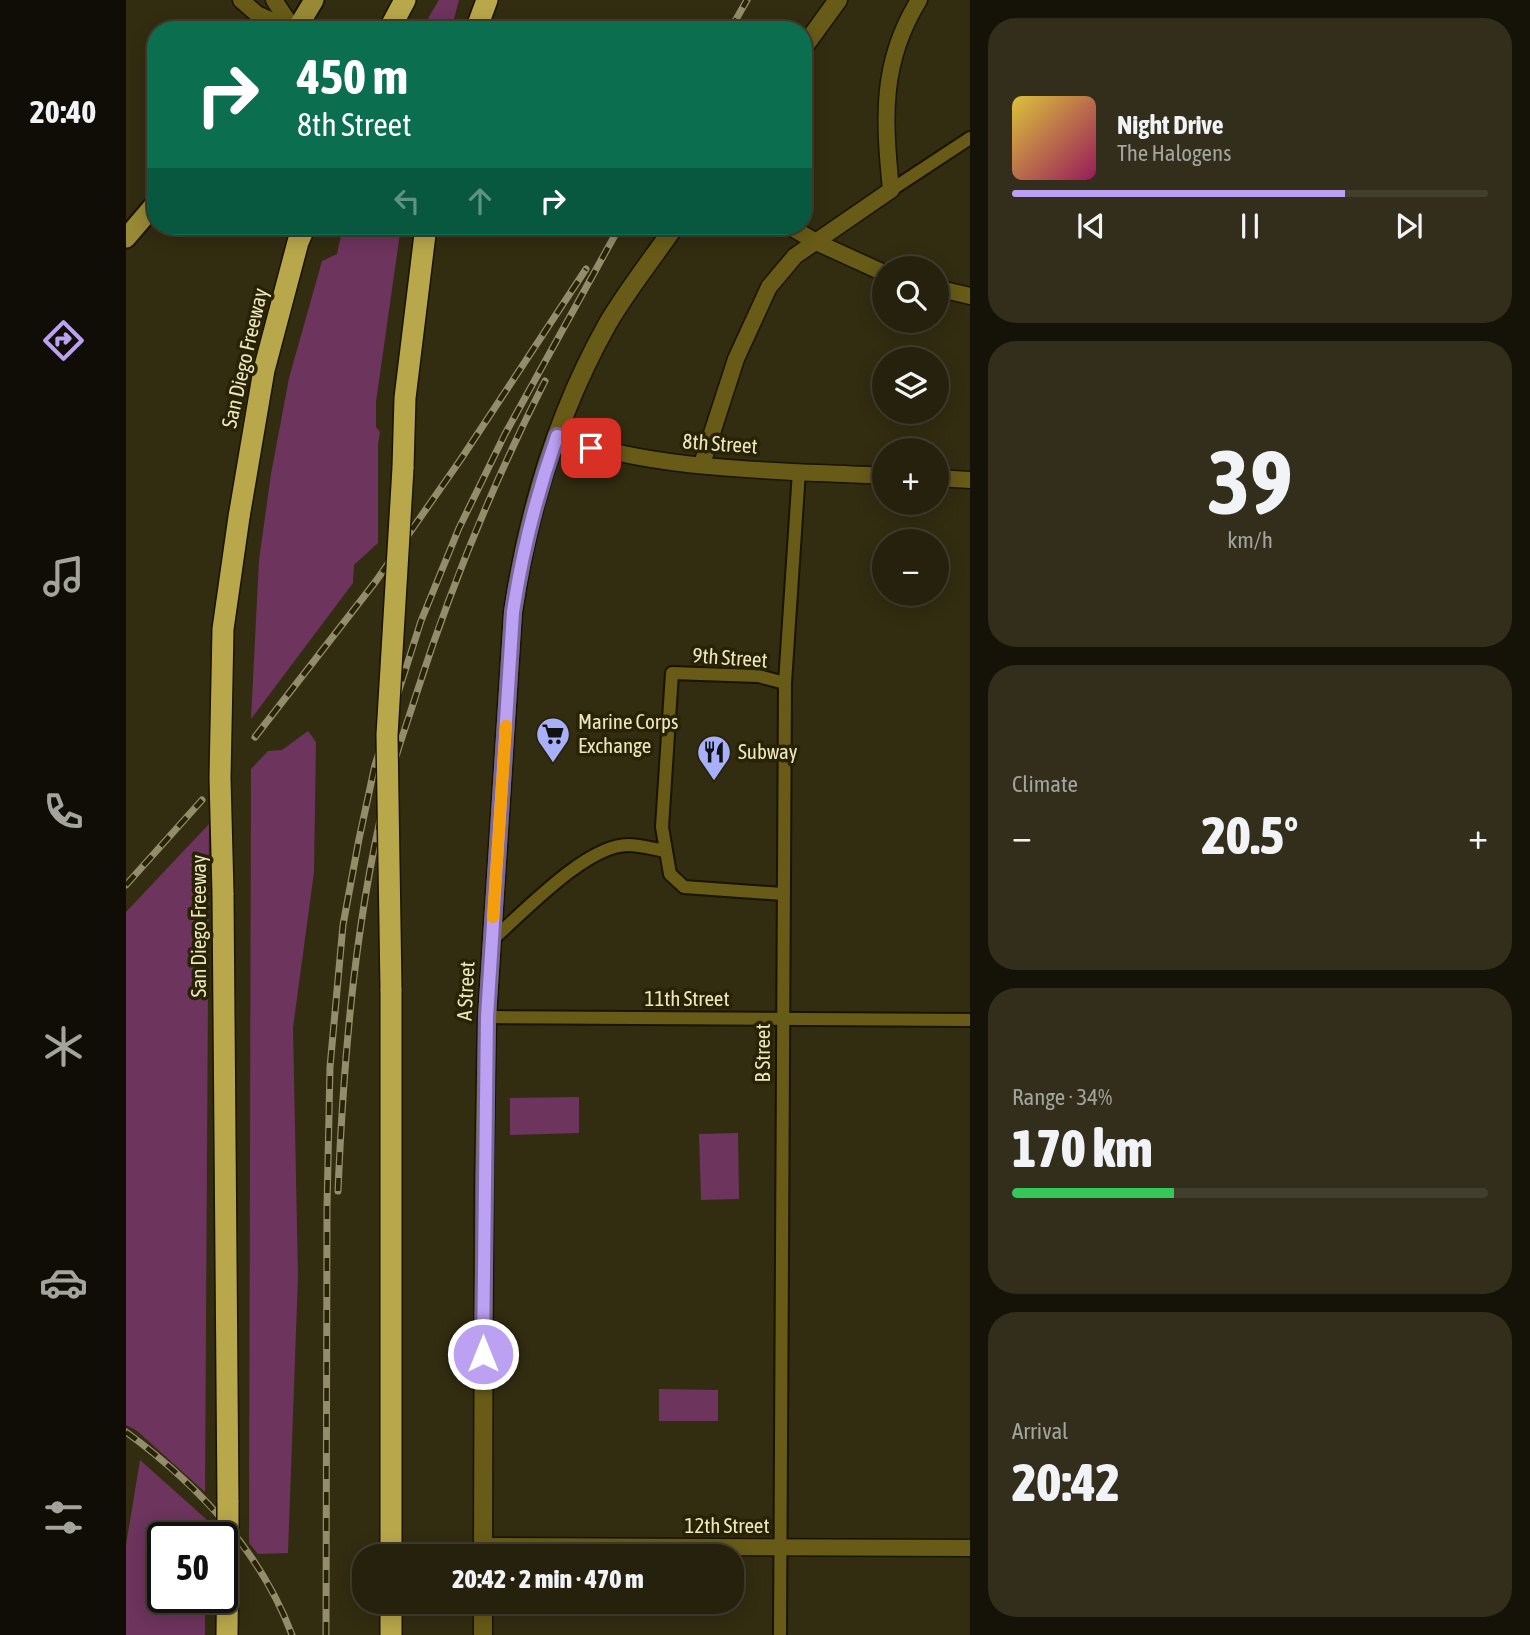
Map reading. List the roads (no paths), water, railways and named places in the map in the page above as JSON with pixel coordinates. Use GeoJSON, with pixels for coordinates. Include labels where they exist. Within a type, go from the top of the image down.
{"type":"FeatureCollection","features":[{"type":"Feature","properties":{"kind":"highway"},"geometry":{"type":"LineString","coordinates":[[393,21],[404,0]]}},
{"type":"Feature","properties":{"kind":"highway"},"geometry":{"type":"LineString","coordinates":[[479,21],[487,0]]}},
{"type":"Feature","properties":{"kind":"highway","name":"San Diego Freeway"},"geometry":{"type":"LineString","coordinates":[[227,1635],[220,778],[223,629],[264,370],[301,235]]}},
{"type":"Feature","properties":{"kind":"highway"},"geometry":{"type":"LineString","coordinates":[[391,1544],[391,989],[387,735],[405,398],[425,235]]}},
{"type":"Feature","properties":{"kind":"highway"},"geometry":{"type":"LineString","coordinates":[[391,1614],[391,1635]]}},
{"type":"Feature","properties":{"kind":"main road"},"geometry":{"type":"LineString","coordinates":[[300,21],[314,0]]}},
{"type":"Feature","properties":{"kind":"main road"},"geometry":{"type":"LineString","coordinates":[[812,36],[838,0]]}},
{"type":"Feature","properties":{"kind":"main road"},"geometry":{"type":"LineString","coordinates":[[126,238],[147,214]]}},
{"type":"Feature","properties":{"kind":"main road","name":"A Street"},"geometry":{"type":"LineString","coordinates":[[483,1544],[487,1017],[513,612],[520,566],[541,482],[576,387],[609,323],[669,235]]}},
{"type":"Feature","properties":{"kind":"main road"},"geometry":{"type":"LineString","coordinates":[[483,1614],[483,1635]]}},
{"type":"Feature","properties":{"kind":"street"},"geometry":{"type":"LineString","coordinates":[[241,0],[257,13],[274,21]]}},
{"type":"Feature","properties":{"kind":"street"},"geometry":{"type":"LineString","coordinates":[[274,0],[288,21]]}},
{"type":"Feature","properties":{"kind":"street"},"geometry":{"type":"LineString","coordinates":[[891,190],[886,138],[887,84],[897,43],[919,0]]}},
{"type":"Feature","properties":{"kind":"street"},"geometry":{"type":"LineString","coordinates":[[702,464],[736,359],[758,309],[781,270],[816,242],[970,138]]}},
{"type":"Feature","properties":{"kind":"street"},"geometry":{"type":"LineString","coordinates":[[804,235],[872,268]]}},
{"type":"Feature","properties":{"kind":"street"},"geometry":{"type":"LineString","coordinates":[[949,291],[970,296]]}},
{"type":"Feature","properties":{"kind":"street","name":"8th Street"},"geometry":{"type":"LineString","coordinates":[[557,436],[591,448],[654,461],[872,474]]}},
{"type":"Feature","properties":{"kind":"street","name":"B Street"},"geometry":{"type":"LineString","coordinates":[[780,1635],[785,683],[799,471]]}},
{"type":"Feature","properties":{"kind":"street"},"geometry":{"type":"LineString","coordinates":[[949,479],[970,480]]}},
{"type":"Feature","properties":{"kind":"street","name":"9th Street"},"geometry":{"type":"LineString","coordinates":[[666,852],[662,827],[672,673],[758,676],[785,683]]}},
{"type":"Feature","properties":{"kind":"street"},"geometry":{"type":"LineString","coordinates":[[492,940],[573,868],[610,848],[628,845],[666,852],[670,874],[684,887],[783,894]]}},
{"type":"Feature","properties":{"kind":"street","name":"11th Street"},"geometry":{"type":"LineString","coordinates":[[487,1017],[970,1020]]}},
{"type":"Feature","properties":{"kind":"street","name":"12th Street"},"geometry":{"type":"LineString","coordinates":[[744,1547],[970,1548]]}},
{"type":"Feature","properties":{"kind":"railway"},"geometry":{"type":"LineString","coordinates":[[735,21],[747,0]]}},
{"type":"Feature","properties":{"kind":"railway"},"geometry":{"type":"LineString","coordinates":[[326,1635],[330,1067],[343,925],[359,839],[375,765],[421,621],[459,528],[505,434],[615,235]]}},
{"type":"Feature","properties":{"kind":"railway"},"geometry":{"type":"LineString","coordinates":[[255,737],[376,581],[461,459],[586,269]]}},
{"type":"Feature","properties":{"kind":"railway"},"geometry":{"type":"LineString","coordinates":[[338,1191],[354,979],[369,874],[392,770],[429,654],[458,575],[508,458],[545,381]]}},
{"type":"Feature","properties":{"kind":"railway"},"geometry":{"type":"LineString","coordinates":[[126,885],[202,800]]}},
{"type":"Feature","properties":{"kind":"railway"},"geometry":{"type":"LineString","coordinates":[[126,1432],[178,1474],[224,1522],[263,1576],[292,1635]]}},
{"type":"Feature","properties":{"kind":"place","name":"Marine Corps Exchange"},"geometry":{"type":"Point","coordinates":[553,764]}},
{"type":"Feature","properties":{"kind":"place","name":"Subway"},"geometry":{"type":"Point","coordinates":[714,782]}}]}
